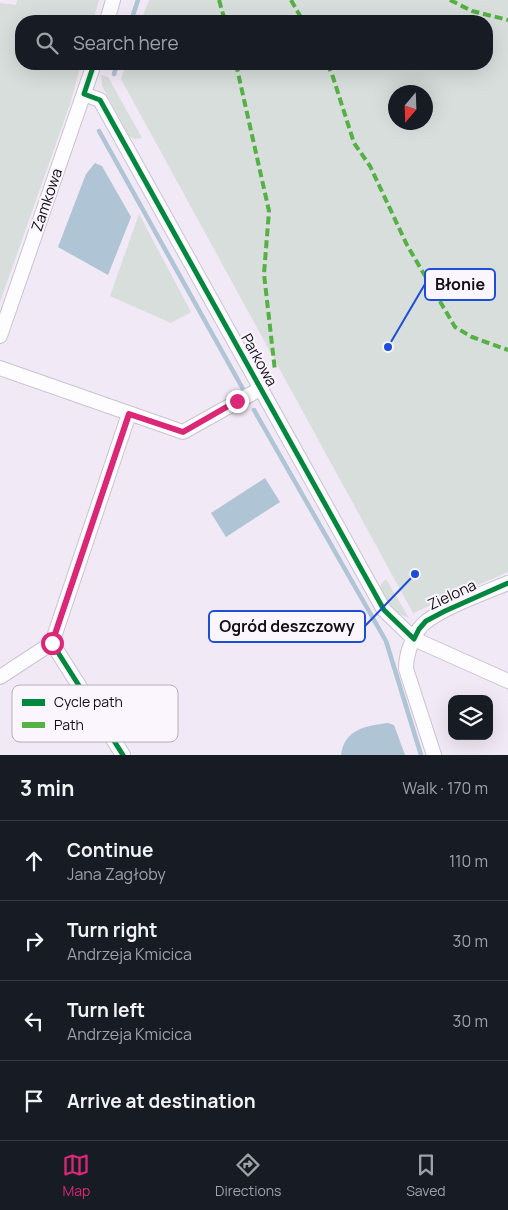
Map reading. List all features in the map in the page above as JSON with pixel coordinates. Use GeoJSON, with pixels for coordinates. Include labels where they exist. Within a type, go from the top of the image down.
{"type":"FeatureCollection","features":[{"type":"Feature","properties":{"kind":"street"},"geometry":{"type":"LineString","coordinates":[[109,15],[113,0]]}},
{"type":"Feature","properties":{"kind":"street","name":"Zamkowa"},"geometry":{"type":"LineString","coordinates":[[0,336],[92,70]]}},
{"type":"Feature","properties":{"kind":"street","name":"Parkowa"},"geometry":{"type":"LineString","coordinates":[[84,94],[100,100],[384,610],[414,638],[508,680]]}},
{"type":"Feature","properties":{"kind":"street"},"geometry":{"type":"LineString","coordinates":[[0,368],[183,432],[260,389]]}},
{"type":"Feature","properties":{"kind":"street"},"geometry":{"type":"LineString","coordinates":[[0,677],[52,643],[129,414]]}},
{"type":"Feature","properties":{"kind":"street","name":"Zielona"},"geometry":{"type":"LineString","coordinates":[[414,638],[426,621],[445,610],[508,583]]}},
{"type":"Feature","properties":{"kind":"street"},"geometry":{"type":"LineString","coordinates":[[414,638],[406,658],[406,669],[434,755]]}},
{"type":"Feature","properties":{"kind":"street"},"geometry":{"type":"LineString","coordinates":[[52,643],[79,685]]}},
{"type":"Feature","properties":{"kind":"street"},"geometry":{"type":"LineString","coordinates":[[115,742],[123,755]]}},
{"type":"Feature","properties":{"kind":"shaded area"},"geometry":{"type":"Polygon","coordinates":[[[17,0],[99,0],[95,15],[15,15],[15,70],[79,70],[70,104],[0,302],[0,3],[16,5],[17,0]]]}},
{"type":"Feature","properties":{"kind":"shaded area"},"geometry":{"type":"Polygon","coordinates":[[[149,0],[508,0],[508,572],[413,613],[121,79],[124,70],[493,70],[493,15],[143,15],[149,0]]]}},
{"type":"Feature","properties":{"kind":"shaded area"},"geometry":{"type":"Polygon","coordinates":[[[101,75],[108,77],[142,138],[135,139],[129,136],[102,86],[101,75]]]}},
{"type":"Feature","properties":{"kind":"shaded area"},"geometry":{"type":"Polygon","coordinates":[[[139,214],[191,312],[171,323],[110,296],[139,214]]]}},
{"type":"Feature","properties":{"kind":"shaded area"},"geometry":{"type":"Polygon","coordinates":[[[386,579],[409,618],[397,613],[380,591],[381,584],[386,579]]]}},
{"type":"Feature","properties":{"kind":"water"},"geometry":{"type":"Polygon","coordinates":[[[95,163],[102,166],[131,217],[108,275],[58,247],[86,174],[95,163]]]}},
{"type":"Feature","properties":{"kind":"water"},"geometry":{"type":"Polygon","coordinates":[[[265,478],[280,502],[226,537],[211,513],[265,478]]]}},
{"type":"Feature","properties":{"kind":"water"},"geometry":{"type":"Polygon","coordinates":[[[388,723],[394,725],[405,755],[341,755],[343,746],[351,734],[357,730],[388,723]]]}},
{"type":"Feature","properties":{"kind":"waterway"},"geometry":{"type":"LineString","coordinates":[[133,15],[138,0]]}},
{"type":"Feature","properties":{"kind":"waterway"},"geometry":{"type":"LineString","coordinates":[[114,74],[115,70]]}},
{"type":"Feature","properties":{"kind":"waterway"},"geometry":{"type":"LineString","coordinates":[[99,131],[243,389]]}},
{"type":"Feature","properties":{"kind":"waterway"},"geometry":{"type":"LineString","coordinates":[[254,410],[386,641],[421,755]]}},
{"type":"Feature","properties":{"kind":"marked path"},"geometry":{"type":"LineString","coordinates":[[219,0],[223,15]]}},
{"type":"Feature","properties":{"kind":"marked path"},"geometry":{"type":"LineString","coordinates":[[291,0],[300,15]]}},
{"type":"Feature","properties":{"kind":"marked path"},"geometry":{"type":"LineString","coordinates":[[450,0],[472,11],[488,15]]}},
{"type":"Feature","properties":{"kind":"marked path"},"geometry":{"type":"LineString","coordinates":[[493,16],[508,20]]}},
{"type":"Feature","properties":{"kind":"marked path"},"geometry":{"type":"LineString","coordinates":[[237,70],[269,211],[264,274],[275,371]]}},
{"type":"Feature","properties":{"kind":"marked path"},"geometry":{"type":"LineString","coordinates":[[330,70],[354,143],[370,166],[407,245],[455,327],[472,337],[508,350]]}},
{"type":"Feature","properties":{"kind":"cycle path"},"geometry":{"type":"LineString","coordinates":[[92,70],[84,94],[100,100],[384,610],[414,639],[426,621],[508,583]]}},
{"type":"Feature","properties":{"kind":"cycle path"},"geometry":{"type":"LineString","coordinates":[[79,685],[52,643],[129,414]]}},
{"type":"Feature","properties":{"kind":"cycle path"},"geometry":{"type":"LineString","coordinates":[[115,742],[123,755]]}},
{"type":"Feature","properties":{"kind":"place","name":"Błonie"},"geometry":{"type":"Point","coordinates":[388,347]}},
{"type":"Feature","properties":{"kind":"place","name":"Ogród deszczowy"},"geometry":{"type":"Point","coordinates":[415,574]}},
{"type":"Feature","properties":{"kind":"route"},"geometry":{"type":"LineString","coordinates":[[52,643],[129,414],[183,432],[237,401]]}}]}
